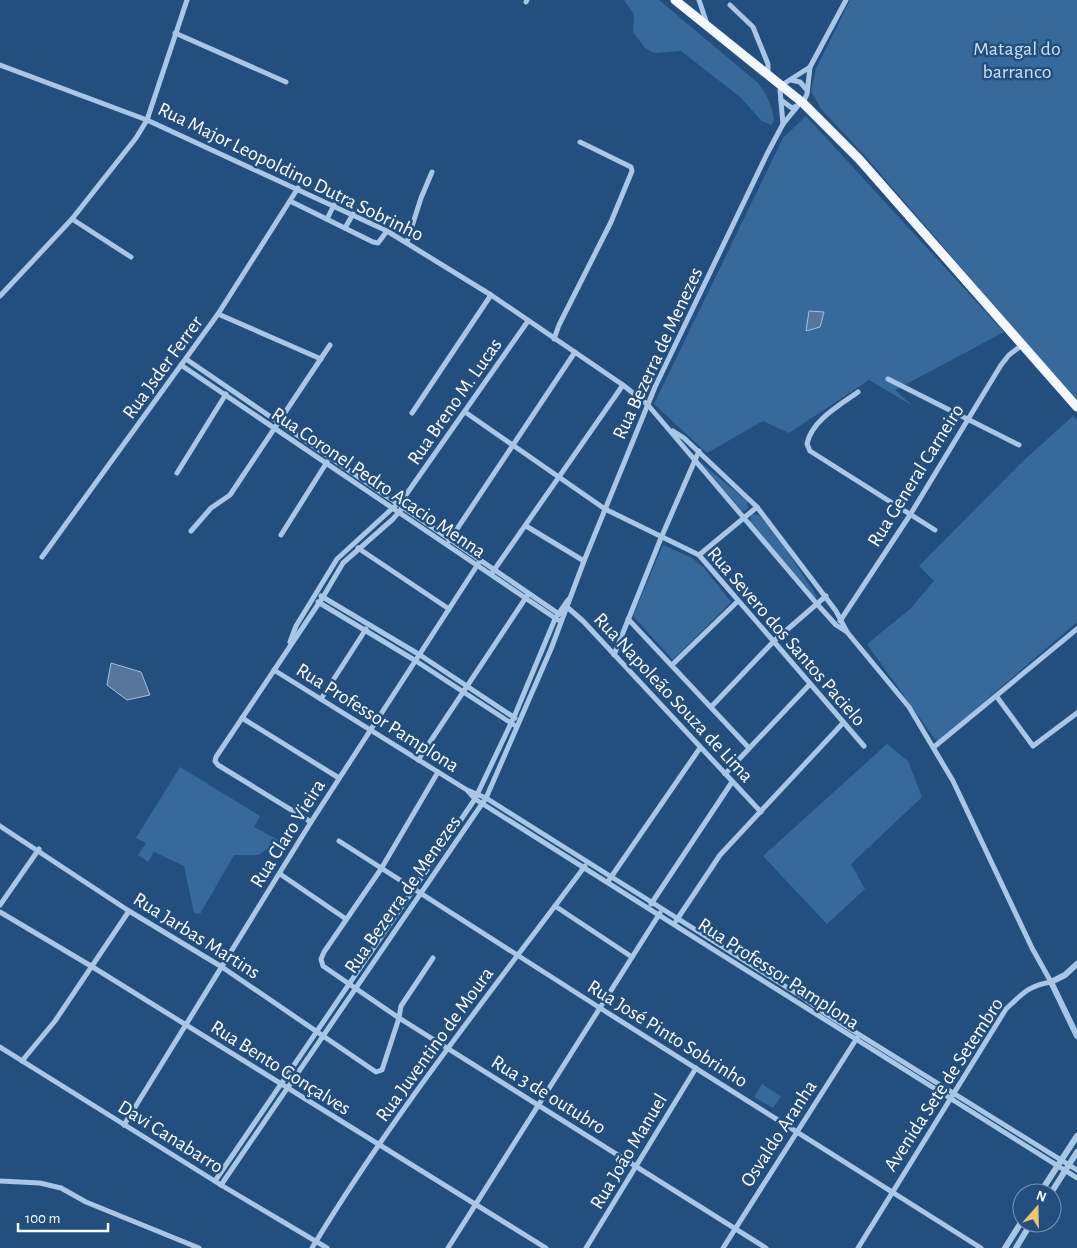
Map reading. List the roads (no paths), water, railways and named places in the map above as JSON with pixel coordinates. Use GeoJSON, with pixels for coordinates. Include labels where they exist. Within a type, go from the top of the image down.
{"type":"FeatureCollection","features":[{"type":"Feature","properties":{"kind":"highway"},"geometry":{"type":"LineString","coordinates":[[675,0],[709,29],[768,74],[786,83],[800,105],[859,159],[1077,407]]}},
{"type":"Feature","properties":{"kind":"street"},"geometry":{"type":"LineString","coordinates":[[0,296],[72,219],[128,149],[147,120],[187,0]]}},
{"type":"Feature","properties":{"kind":"street"},"geometry":{"type":"LineString","coordinates":[[699,0],[709,29]]}},
{"type":"Feature","properties":{"kind":"street"},"geometry":{"type":"LineString","coordinates":[[780,100],[787,107],[800,105],[806,90],[810,68],[846,0]]}},
{"type":"Feature","properties":{"kind":"street"},"geometry":{"type":"LineString","coordinates":[[730,6],[753,27],[768,64],[768,74]]}},
{"type":"Feature","properties":{"kind":"street"},"geometry":{"type":"LineString","coordinates":[[175,33],[286,82]]}},
{"type":"Feature","properties":{"kind":"street","name":"Rua Major Leopoldino Dutra Sobrinho"},"geometry":{"type":"LineString","coordinates":[[0,65],[147,120],[298,188],[387,231],[491,295],[623,385],[648,405],[817,604],[836,625],[847,632],[909,707],[934,747],[966,806],[1032,948],[1077,1036]]}},
{"type":"Feature","properties":{"kind":"street"},"geometry":{"type":"LineString","coordinates":[[783,124],[779,95],[786,83],[810,68]]}},
{"type":"Feature","properties":{"kind":"street"},"geometry":{"type":"LineString","coordinates":[[786,83],[800,82],[806,90]]}},
{"type":"Feature","properties":{"kind":"street","name":"Rua Bezerra de Menezes"},"geometry":{"type":"LineString","coordinates":[[215,1181],[323,1034],[483,804],[563,620],[566,606],[648,405],[783,124],[800,105]]}},
{"type":"Feature","properties":{"kind":"street"},"geometry":{"type":"LineString","coordinates":[[554,339],[559,325],[611,222],[630,177],[631,167],[580,142]]}},
{"type":"Feature","properties":{"kind":"street"},"geometry":{"type":"LineString","coordinates":[[407,242],[421,198],[432,172]]}},
{"type":"Feature","properties":{"kind":"street","name":"Rua Jsder Ferrer"},"geometry":{"type":"LineString","coordinates":[[42,557],[218,314],[298,188]]}},
{"type":"Feature","properties":{"kind":"street"},"geometry":{"type":"LineString","coordinates":[[290,201],[376,243],[387,231]]}},
{"type":"Feature","properties":{"kind":"street"},"geometry":{"type":"LineString","coordinates":[[327,219],[334,205]]}},
{"type":"Feature","properties":{"kind":"street"},"geometry":{"type":"LineString","coordinates":[[345,228],[353,214]]}},
{"type":"Feature","properties":{"kind":"street"},"geometry":{"type":"LineString","coordinates":[[72,219],[131,257]]}},
{"type":"Feature","properties":{"kind":"street"},"geometry":{"type":"LineString","coordinates":[[412,413],[491,295]]}},
{"type":"Feature","properties":{"kind":"street"},"geometry":{"type":"LineString","coordinates":[[218,314],[321,359]]}},
{"type":"Feature","properties":{"kind":"street","name":"Rua Breno M. Lucas"},"geometry":{"type":"LineString","coordinates":[[289,645],[296,626],[337,559],[405,498],[528,321]]}},
{"type":"Feature","properties":{"kind":"street"},"geometry":{"type":"LineString","coordinates":[[191,531],[211,508],[230,495],[330,345]]}},
{"type":"Feature","properties":{"kind":"street","name":"Rua General Carneiro"},"geometry":{"type":"LineString","coordinates":[[836,625],[910,515],[1001,365],[1009,355],[1022,345]]}},
{"type":"Feature","properties":{"kind":"street"},"geometry":{"type":"LineString","coordinates":[[447,544],[575,352]]}},
{"type":"Feature","properties":{"kind":"street","name":"Rua Coronel Pedro Acacio Menna"},"geometry":{"type":"LineString","coordinates":[[186,359],[279,424],[404,506],[480,560],[492,573],[525,599],[557,616]]}},
{"type":"Feature","properties":{"kind":"street","name":"Rua Coronel Pedro Acacio Menna"},"geometry":{"type":"LineString","coordinates":[[181,365],[447,544],[476,566],[528,594],[563,620]]}},
{"type":"Feature","properties":{"kind":"street"},"geometry":{"type":"LineString","coordinates":[[888,379],[1020,445]]}},
{"type":"Feature","properties":{"kind":"street"},"geometry":{"type":"LineString","coordinates":[[492,573],[623,385]]}},
{"type":"Feature","properties":{"kind":"street"},"geometry":{"type":"LineString","coordinates":[[177,473],[230,390]]}},
{"type":"Feature","properties":{"kind":"street"},"geometry":{"type":"LineString","coordinates":[[858,392],[828,414],[810,432],[807,444],[810,451],[935,530]]}},
{"type":"Feature","properties":{"kind":"street"},"geometry":{"type":"LineString","coordinates":[[249,412],[253,406]]}},
{"type":"Feature","properties":{"kind":"street","name":"Rua Severo dos Santos Pacielo"},"geometry":{"type":"LineString","coordinates":[[465,412],[605,509],[699,555],[864,746]]}},
{"type":"Feature","properties":{"kind":"street","name":"Rua Major Leopoldino Dutra Sobrinho"},"geometry":{"type":"LineString","coordinates":[[670,430],[684,438],[699,451],[757,507],[842,618],[847,632]]}},
{"type":"Feature","properties":{"kind":"street"},"geometry":{"type":"LineString","coordinates":[[300,446],[304,440]]}},
{"type":"Feature","properties":{"kind":"street"},"geometry":{"type":"LineString","coordinates":[[614,655],[661,538],[699,451]]}},
{"type":"Feature","properties":{"kind":"street"},"geometry":{"type":"LineString","coordinates":[[281,535],[330,457]]}},
{"type":"Feature","properties":{"kind":"street"},"geometry":{"type":"LineString","coordinates":[[364,488],[368,482]]}},
{"type":"Feature","properties":{"kind":"street","name":"Rua Breno M. Lucas"},"geometry":{"type":"LineString","coordinates":[[404,506],[405,498]]}},
{"type":"Feature","properties":{"kind":"street"},"geometry":{"type":"LineString","coordinates":[[311,822],[218,765],[215,761],[216,757],[289,645],[323,597],[343,563],[385,528],[404,506]]}},
{"type":"Feature","properties":{"kind":"street"},"geometry":{"type":"LineString","coordinates":[[699,555],[757,507]]}},
{"type":"Feature","properties":{"kind":"street"},"geometry":{"type":"LineString","coordinates":[[379,523],[385,528]]}},
{"type":"Feature","properties":{"kind":"street"},"geometry":{"type":"LineString","coordinates":[[526,526],[584,561]]}},
{"type":"Feature","properties":{"kind":"street"},"geometry":{"type":"LineString","coordinates":[[354,544],[449,609]]}},
{"type":"Feature","properties":{"kind":"street","name":"Rua Claro Vieira"},"geometry":{"type":"LineString","coordinates":[[124,1124],[311,822],[372,731],[480,560]]}},
{"type":"Feature","properties":{"kind":"street"},"geometry":{"type":"LineString","coordinates":[[317,593],[420,655],[517,727]]}},
{"type":"Feature","properties":{"kind":"street"},"geometry":{"type":"LineString","coordinates":[[418,760],[528,594]]}},
{"type":"Feature","properties":{"kind":"street"},"geometry":{"type":"LineString","coordinates":[[712,706],[774,641],[826,596]]}},
{"type":"Feature","properties":{"kind":"street"},"geometry":{"type":"LineString","coordinates":[[313,599],[416,661],[520,720]]}},
{"type":"Feature","properties":{"kind":"street"},"geometry":{"type":"LineString","coordinates":[[673,664],[738,601]]}},
{"type":"Feature","properties":{"kind":"street","name":"Rua Bezerra de Menezes"},"geometry":{"type":"LineString","coordinates":[[221,1185],[348,984],[414,890],[476,796],[511,724],[557,616],[566,606]]}},
{"type":"Feature","properties":{"kind":"street","name":"Rua Napoleão Souza de Lima"},"geometry":{"type":"LineString","coordinates":[[566,606],[761,812]]}},
{"type":"Feature","properties":{"kind":"street"},"geometry":{"type":"LineString","coordinates":[[342,617],[346,611]]}},
{"type":"Feature","properties":{"kind":"street"},"geometry":{"type":"LineString","coordinates":[[628,619],[673,664],[749,748]]}},
{"type":"Feature","properties":{"kind":"street"},"geometry":{"type":"LineString","coordinates":[[320,699],[369,625]]}},
{"type":"Feature","properties":{"kind":"street"},"geometry":{"type":"LineString","coordinates":[[934,747],[997,697],[1077,629]]}},
{"type":"Feature","properties":{"kind":"street"},"geometry":{"type":"LineString","coordinates":[[388,644],[392,639]]}},
{"type":"Feature","properties":{"kind":"street"},"geometry":{"type":"LineString","coordinates":[[534,668],[542,670]]}},
{"type":"Feature","properties":{"kind":"street","name":"Rua Professor Pamplona"},"geometry":{"type":"LineString","coordinates":[[274,670],[467,790],[483,804],[586,865]]}},
{"type":"Feature","properties":{"kind":"street"},"geometry":{"type":"LineString","coordinates":[[725,774],[810,684]]}},
{"type":"Feature","properties":{"kind":"street"},"geometry":{"type":"LineString","coordinates":[[997,697],[1033,746],[1077,713]]}},
{"type":"Feature","properties":{"kind":"street"},"geometry":{"type":"LineString","coordinates":[[242,718],[339,778]]}},
{"type":"Feature","properties":{"kind":"street"},"geometry":{"type":"LineString","coordinates":[[676,921],[720,855],[843,723]]}},
{"type":"Feature","properties":{"kind":"street"},"geometry":{"type":"LineString","coordinates":[[609,880],[700,748]]}},
{"type":"Feature","properties":{"kind":"street"},"geometry":{"type":"LineString","coordinates":[[490,769],[497,773]]}},
{"type":"Feature","properties":{"kind":"street"},"geometry":{"type":"LineString","coordinates":[[280,874],[346,919],[381,869],[438,772]]}},
{"type":"Feature","properties":{"kind":"street"},"geometry":{"type":"LineString","coordinates":[[650,906],[732,782]]}},
{"type":"Feature","properties":{"kind":"street","name":"Rua Professor Pamplona"},"geometry":{"type":"LineString","coordinates":[[476,796],[486,798],[650,906],[736,955],[826,1014],[1006,1126],[1067,1168],[1077,1178]]}},
{"type":"Feature","properties":{"kind":"street"},"geometry":{"type":"LineString","coordinates":[[512,822],[516,817]]}},
{"type":"Feature","properties":{"kind":"street"},"geometry":{"type":"LineString","coordinates":[[459,823],[466,828]]}},
{"type":"Feature","properties":{"kind":"street","name":"Rua Jarbas Martins"},"geometry":{"type":"LineString","coordinates":[[0,826],[129,911],[222,967],[318,1030],[376,1072],[382,1070],[399,1018]]}},
{"type":"Feature","properties":{"kind":"street","name":"Rua José Pinto Sobrinho"},"geometry":{"type":"LineString","coordinates":[[339,841],[981,1248]]}},
{"type":"Feature","properties":{"kind":"street"},"geometry":{"type":"LineString","coordinates":[[0,905],[39,850]]}},
{"type":"Feature","properties":{"kind":"street","name":"Rua Juventino de Moura"},"geometry":{"type":"LineString","coordinates":[[312,1248],[378,1146],[448,1048],[586,865]]}},
{"type":"Feature","properties":{"kind":"street"},"geometry":{"type":"LineString","coordinates":[[554,906],[632,957]]}},
{"type":"Feature","properties":{"kind":"street"},"geometry":{"type":"LineString","coordinates":[[22,1062],[55,1021],[129,911]]}},
{"type":"Feature","properties":{"kind":"street","name":"Rua Bento Gonçalves"},"geometry":{"type":"LineString","coordinates":[[0,912],[92,966],[378,1146],[546,1248]]}},
{"type":"Feature","properties":{"kind":"street"},"geometry":{"type":"LineString","coordinates":[[448,1248],[661,912]]}},
{"type":"Feature","properties":{"kind":"street","name":"Rua 3 de outubro"},"geometry":{"type":"LineString","coordinates":[[346,919],[321,959],[323,966],[399,1018],[766,1248]]}},
{"type":"Feature","properties":{"kind":"street","name":"Rua Professor Pamplona"},"geometry":{"type":"LineString","coordinates":[[676,921],[822,1020],[1003,1132],[1059,1163]]}},
{"type":"Feature","properties":{"kind":"street"},"geometry":{"type":"LineString","coordinates":[[382,936],[388,940]]}},
{"type":"Feature","properties":{"kind":"street"},"geometry":{"type":"LineString","coordinates":[[733,960],[736,955]]}},
{"type":"Feature","properties":{"kind":"street"},"geometry":{"type":"LineString","coordinates":[[399,1018],[403,1002],[433,958]]}},
{"type":"Feature","properties":{"kind":"street","name":"Avenida Sete de Setembro"},"geometry":{"type":"LineString","coordinates":[[858,1248],[1006,1009],[1026,990],[1036,985],[1051,982],[1065,975],[1077,964]]}},
{"type":"Feature","properties":{"kind":"street"},"geometry":{"type":"LineString","coordinates":[[822,1020],[826,1014]]}},
{"type":"Feature","properties":{"kind":"street","name":"Osvaldo Aranha"},"geometry":{"type":"LineString","coordinates":[[723,1248],[859,1034]]}},
{"type":"Feature","properties":{"kind":"street","name":"Davi Canabarro"},"geometry":{"type":"LineString","coordinates":[[0,1048],[221,1185],[327,1248]]}},
{"type":"Feature","properties":{"kind":"street"},"geometry":{"type":"LineString","coordinates":[[893,1064],[897,1057]]}},
{"type":"Feature","properties":{"kind":"street","name":"Rua João Manuel"},"geometry":{"type":"LineString","coordinates":[[586,1248],[637,1168],[696,1068]]}},
{"type":"Feature","properties":{"kind":"street"},"geometry":{"type":"LineString","coordinates":[[1003,1132],[1006,1126]]}},
{"type":"Feature","properties":{"kind":"street"},"geometry":{"type":"LineString","coordinates":[[1048,1183],[1077,1136]]}},
{"type":"Feature","properties":{"kind":"street"},"geometry":{"type":"LineString","coordinates":[[1057,1183],[1077,1152]]}},
{"type":"Feature","properties":{"kind":"street","name":"Rua Professor Pamplona"},"geometry":{"type":"LineString","coordinates":[[1067,1168],[1077,1170]]}},
{"type":"Feature","properties":{"kind":"street"},"geometry":{"type":"LineString","coordinates":[[0,1181],[40,1183],[61,1188],[86,1202],[199,1248]]}},
{"type":"Feature","properties":{"kind":"street"},"geometry":{"type":"LineString","coordinates":[[1005,1248],[1015,1233]]}},
{"type":"Feature","properties":{"kind":"street"},"geometry":{"type":"LineString","coordinates":[[1016,1248],[1026,1233]]}},
{"type":"Feature","properties":{"kind":"park label","name":"Matagal do barranco"},"geometry":{"type":"Point","coordinates":[1017,60]}}]}
